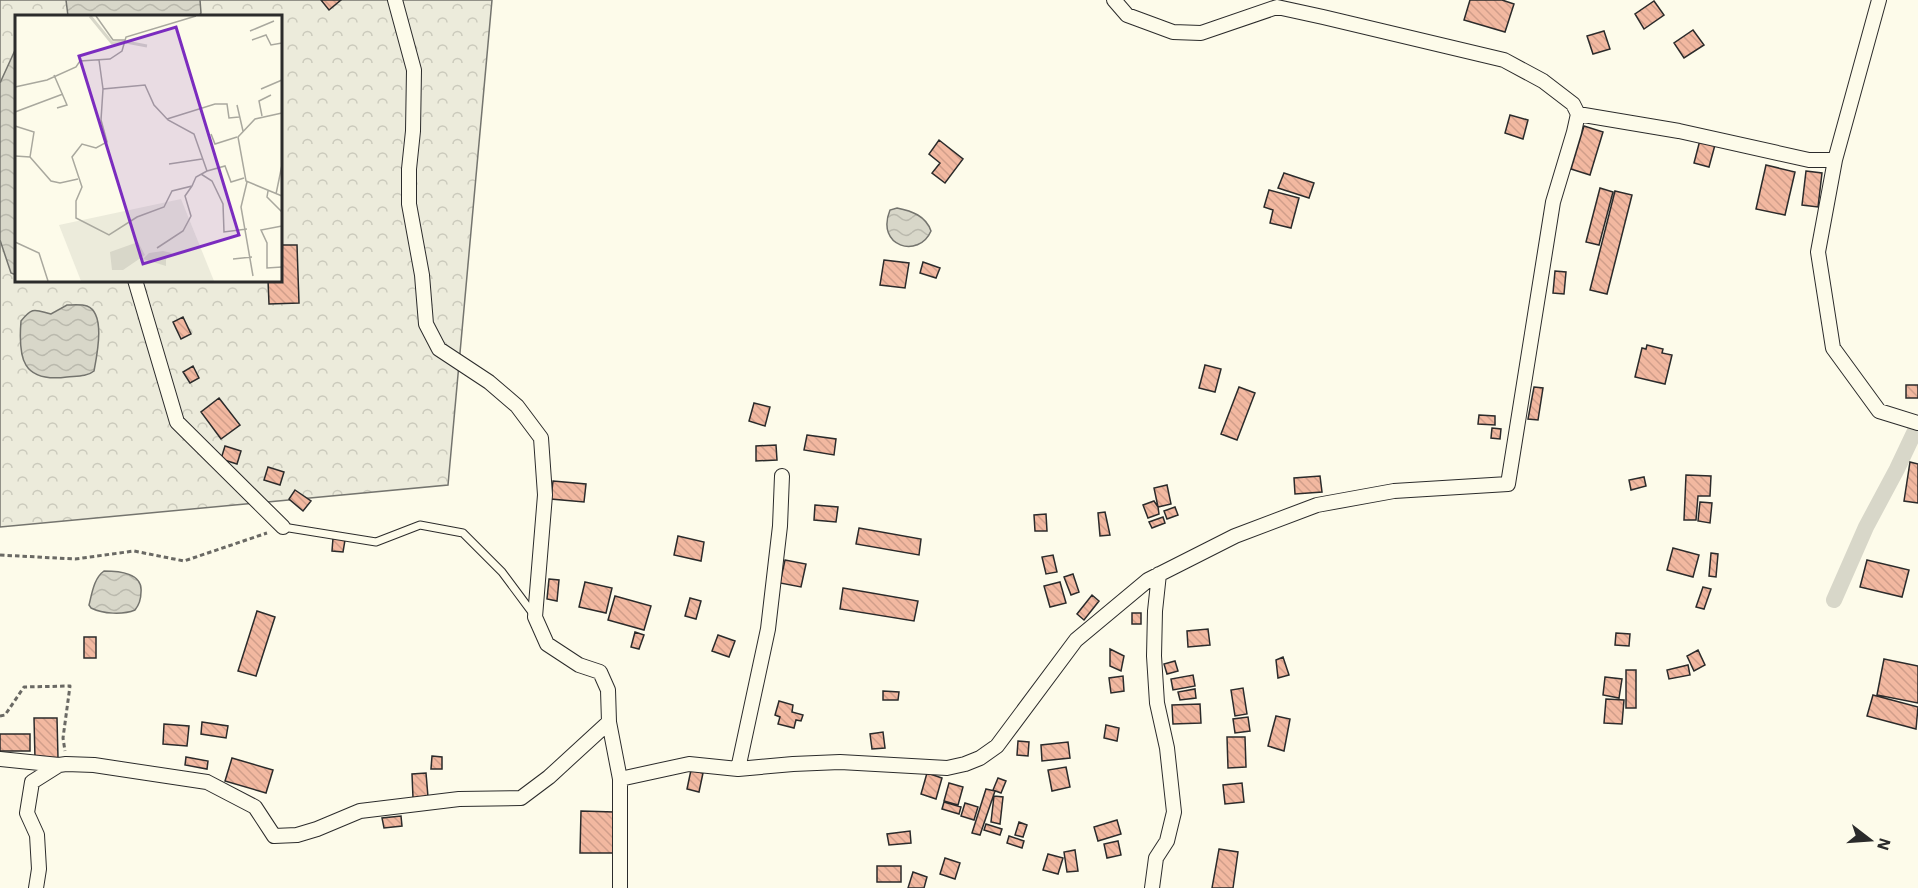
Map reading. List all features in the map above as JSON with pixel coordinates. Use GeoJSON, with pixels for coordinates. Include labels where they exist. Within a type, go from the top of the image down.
{"type":"FeatureCollection","features":[{"type":"Feature","properties":{"kind":"street"},"geometry":{"type":"LineString","coordinates":[[395,0],[414,70],[409,204],[422,275],[426,324],[439,349],[489,382],[517,406],[541,438],[545,495],[535,617],[547,644],[579,665],[600,672],[608,690],[609,722],[620,779],[620,888]]}},
{"type":"Feature","properties":{"kind":"street"},"geometry":{"type":"LineString","coordinates":[[620,779],[689,764],[738,769],[840,762],[947,768],[965,764],[980,758],[997,746],[1076,640],[1148,580],[1235,536],[1317,506],[1394,491],[1508,484],[1553,202],[1578,114],[1573,104],[1543,81],[1504,60],[1277,7],[1201,33],[1173,32],[1127,15],[1114,0]]}},
{"type":"Feature","properties":{"kind":"street"},"geometry":{"type":"LineString","coordinates":[[1879,0],[1834,160],[1818,252],[1833,348],[1879,411],[1918,423]]}},
{"type":"Feature","properties":{"kind":"street"},"geometry":{"type":"LineString","coordinates":[[1578,114],[1679,131],[1809,160],[1834,160]]}},
{"type":"Feature","properties":{"kind":"street"},"geometry":{"type":"LineString","coordinates":[[136,282],[177,423],[283,527]]}},
{"type":"Feature","properties":{"kind":"street"},"geometry":{"type":"LineString","coordinates":[[738,769],[768,629],[780,526],[782,476]]}},
{"type":"Feature","properties":{"kind":"street"},"geometry":{"type":"LineString","coordinates":[[1152,888],[1156,858],[1167,841],[1174,812],[1167,748],[1157,704],[1154,656],[1155,611],[1160,574]]}},
{"type":"Feature","properties":{"kind":"street"},"geometry":{"type":"LineString","coordinates":[[0,759],[62,765],[104,766],[207,782],[255,807],[274,836],[297,835],[360,811],[459,799],[521,798],[549,777],[609,722]]}},
{"type":"Feature","properties":{"kind":"street"},"geometry":{"type":"LineString","coordinates":[[36,888],[39,869],[37,835],[27,813],[32,782],[62,765]]}},
{"type":"Feature","properties":{"kind":"lane"},"geometry":{"type":"LineString","coordinates":[[283,527],[376,542],[420,525],[463,533],[502,572],[535,617]]}},
{"type":"Feature","properties":{"kind":"path"},"geometry":{"type":"LineString","coordinates":[[0,555],[75,559],[134,550],[184,561],[283,527]]}},
{"type":"Feature","properties":{"kind":"path"},"geometry":{"type":"LineString","coordinates":[[0,716],[5,715],[24,687],[70,686],[62,765]]}},
{"type":"Feature","properties":{"kind":"green space"},"geometry":{"type":"Polygon","coordinates":[[[0,0],[492,0],[448,485],[0,527],[0,0]]]}},
{"type":"Feature","properties":{"kind":"water"},"geometry":{"type":"Polygon","coordinates":[[[66,0],[200,0],[201,13],[200,15],[68,15],[66,0]]]}},
{"type":"Feature","properties":{"kind":"water"},"geometry":{"type":"Polygon","coordinates":[[[15,50],[15,275],[11,273],[0,240],[0,83],[15,50]]]}},
{"type":"Feature","properties":{"kind":"water"},"geometry":{"type":"Polygon","coordinates":[[[897,208],[913,213],[926,222],[931,231],[925,240],[917,245],[909,246],[900,245],[893,240],[888,233],[887,223],[890,210],[897,208]]]}},
{"type":"Feature","properties":{"kind":"water"},"geometry":{"type":"Polygon","coordinates":[[[67,305],[87,306],[97,317],[99,335],[94,371],[78,376],[52,378],[40,376],[32,372],[22,357],[21,321],[34,310],[51,314],[67,305]]]}},
{"type":"Feature","properties":{"kind":"water"},"geometry":{"type":"Polygon","coordinates":[[[104,571],[129,574],[138,581],[141,586],[141,595],[135,610],[113,613],[91,608],[89,605],[94,586],[104,571]]]}},
{"type":"Feature","properties":{"kind":"building"},"geometry":{"type":"Polygon","coordinates":[[[321,0],[341,0],[329,10],[321,0]]]}},
{"type":"Feature","properties":{"kind":"building"},"geometry":{"type":"Polygon","coordinates":[[[1470,0],[1502,0],[1514,4],[1505,32],[1464,20],[1470,0]]]}},
{"type":"Feature","properties":{"kind":"building"},"geometry":{"type":"Polygon","coordinates":[[[1654,1],[1664,15],[1644,29],[1635,14],[1654,1]]]}},
{"type":"Feature","properties":{"kind":"building"},"geometry":{"type":"Polygon","coordinates":[[[1693,30],[1704,45],[1684,58],[1674,43],[1693,30]]]}},
{"type":"Feature","properties":{"kind":"building"},"geometry":{"type":"Polygon","coordinates":[[[1604,31],[1610,49],[1593,54],[1587,36],[1604,31]]]}},
{"type":"Feature","properties":{"kind":"building"},"geometry":{"type":"Polygon","coordinates":[[[1510,115],[1528,120],[1523,139],[1505,133],[1510,115]]]}},
{"type":"Feature","properties":{"kind":"building"},"geometry":{"type":"Polygon","coordinates":[[[1584,126],[1603,132],[1590,175],[1571,169],[1584,126]]]}},
{"type":"Feature","properties":{"kind":"building"},"geometry":{"type":"Polygon","coordinates":[[[939,140],[963,159],[945,183],[932,173],[940,163],[929,154],[939,140]]]}},
{"type":"Feature","properties":{"kind":"building"},"geometry":{"type":"Polygon","coordinates":[[[1700,140],[1715,145],[1709,167],[1694,163],[1700,140]]]}},
{"type":"Feature","properties":{"kind":"building"},"geometry":{"type":"Polygon","coordinates":[[[1766,165],[1795,172],[1785,215],[1756,209],[1766,165]]]}},
{"type":"Feature","properties":{"kind":"building"},"geometry":{"type":"Polygon","coordinates":[[[1806,171],[1822,173],[1818,207],[1802,205],[1806,171]]]}},
{"type":"Feature","properties":{"kind":"building"},"geometry":{"type":"Polygon","coordinates":[[[1284,173],[1314,183],[1309,198],[1278,188],[1284,173]]]}},
{"type":"Feature","properties":{"kind":"building"},"geometry":{"type":"Polygon","coordinates":[[[1600,188],[1613,192],[1599,245],[1586,242],[1600,188]]]}},
{"type":"Feature","properties":{"kind":"building"},"geometry":{"type":"Polygon","coordinates":[[[1269,190],[1299,198],[1291,228],[1270,223],[1273,210],[1264,207],[1269,190]]]}},
{"type":"Feature","properties":{"kind":"building"},"geometry":{"type":"Polygon","coordinates":[[[1615,191],[1632,195],[1607,294],[1590,290],[1615,191]]]}},
{"type":"Feature","properties":{"kind":"building"},"geometry":{"type":"Polygon","coordinates":[[[282,245],[297,245],[299,303],[269,304],[268,282],[282,282],[282,245]]]}},
{"type":"Feature","properties":{"kind":"building"},"geometry":{"type":"Polygon","coordinates":[[[884,260],[909,263],[905,288],[880,285],[884,260]]]}},
{"type":"Feature","properties":{"kind":"building"},"geometry":{"type":"Polygon","coordinates":[[[923,262],[940,268],[936,278],[920,273],[923,262]]]}},
{"type":"Feature","properties":{"kind":"building"},"geometry":{"type":"Polygon","coordinates":[[[1555,271],[1566,272],[1564,294],[1553,293],[1555,271]]]}},
{"type":"Feature","properties":{"kind":"building"},"geometry":{"type":"Polygon","coordinates":[[[183,317],[191,334],[181,339],[173,322],[183,317]]]}},
{"type":"Feature","properties":{"kind":"building"},"geometry":{"type":"Polygon","coordinates":[[[1647,345],[1663,349],[1662,353],[1672,355],[1665,384],[1635,377],[1642,348],[1646,349],[1647,345]]]}},
{"type":"Feature","properties":{"kind":"building"},"geometry":{"type":"Polygon","coordinates":[[[1205,365],[1221,369],[1215,392],[1199,388],[1205,365]]]}},
{"type":"Feature","properties":{"kind":"building"},"geometry":{"type":"Polygon","coordinates":[[[193,366],[199,378],[190,383],[183,372],[193,366]]]}},
{"type":"Feature","properties":{"kind":"building"},"geometry":{"type":"Polygon","coordinates":[[[1906,385],[1918,385],[1918,398],[1906,398],[1906,385]]]}},
{"type":"Feature","properties":{"kind":"building"},"geometry":{"type":"Polygon","coordinates":[[[1239,387],[1255,393],[1237,440],[1221,434],[1239,387]]]}},
{"type":"Feature","properties":{"kind":"building"},"geometry":{"type":"Polygon","coordinates":[[[1534,387],[1543,388],[1538,420],[1528,419],[1534,387]]]}},
{"type":"Feature","properties":{"kind":"building"},"geometry":{"type":"Polygon","coordinates":[[[219,398],[240,425],[221,439],[201,412],[219,398]]]}},
{"type":"Feature","properties":{"kind":"building"},"geometry":{"type":"Polygon","coordinates":[[[754,403],[770,407],[765,426],[749,421],[754,403]]]}},
{"type":"Feature","properties":{"kind":"building"},"geometry":{"type":"Polygon","coordinates":[[[1479,415],[1495,416],[1495,425],[1478,424],[1479,415]]]}},
{"type":"Feature","properties":{"kind":"building"},"geometry":{"type":"Polygon","coordinates":[[[1492,428],[1501,429],[1500,439],[1491,438],[1492,428]]]}},
{"type":"Feature","properties":{"kind":"building"},"geometry":{"type":"Polygon","coordinates":[[[807,435],[836,439],[834,455],[804,450],[807,435]]]}},
{"type":"Feature","properties":{"kind":"building"},"geometry":{"type":"Polygon","coordinates":[[[776,445],[777,460],[756,461],[756,446],[776,445]]]}},
{"type":"Feature","properties":{"kind":"building"},"geometry":{"type":"Polygon","coordinates":[[[225,446],[241,451],[237,464],[221,459],[225,446]]]}},
{"type":"Feature","properties":{"kind":"building"},"geometry":{"type":"Polygon","coordinates":[[[1910,462],[1918,464],[1918,503],[1904,501],[1910,462]]]}},
{"type":"Feature","properties":{"kind":"building"},"geometry":{"type":"Polygon","coordinates":[[[268,467],[284,472],[280,485],[264,480],[268,467]]]}},
{"type":"Feature","properties":{"kind":"building"},"geometry":{"type":"Polygon","coordinates":[[[1686,475],[1711,476],[1710,496],[1698,496],[1696,520],[1684,520],[1686,475]]]}},
{"type":"Feature","properties":{"kind":"building"},"geometry":{"type":"Polygon","coordinates":[[[1320,476],[1322,492],[1295,494],[1294,478],[1320,476]]]}},
{"type":"Feature","properties":{"kind":"building"},"geometry":{"type":"Polygon","coordinates":[[[1644,477],[1646,486],[1631,490],[1629,480],[1644,477]]]}},
{"type":"Feature","properties":{"kind":"building"},"geometry":{"type":"Polygon","coordinates":[[[553,481],[586,484],[584,502],[551,499],[553,481]]]}},
{"type":"Feature","properties":{"kind":"building"},"geometry":{"type":"Polygon","coordinates":[[[1167,485],[1171,504],[1158,507],[1154,488],[1167,485]]]}},
{"type":"Feature","properties":{"kind":"building"},"geometry":{"type":"Polygon","coordinates":[[[295,490],[311,501],[303,511],[289,499],[295,490]]]}},
{"type":"Feature","properties":{"kind":"building"},"geometry":{"type":"Polygon","coordinates":[[[1154,501],[1159,514],[1148,518],[1143,505],[1154,501]]]}},
{"type":"Feature","properties":{"kind":"building"},"geometry":{"type":"Polygon","coordinates":[[[1700,502],[1712,503],[1710,523],[1698,521],[1700,502]]]}},
{"type":"Feature","properties":{"kind":"building"},"geometry":{"type":"Polygon","coordinates":[[[815,505],[838,507],[836,522],[814,520],[815,505]]]}},
{"type":"Feature","properties":{"kind":"building"},"geometry":{"type":"Polygon","coordinates":[[[1175,507],[1178,515],[1167,519],[1164,511],[1175,507]]]}},
{"type":"Feature","properties":{"kind":"building"},"geometry":{"type":"Polygon","coordinates":[[[1105,512],[1110,535],[1100,536],[1098,513],[1105,512]]]}},
{"type":"Feature","properties":{"kind":"building"},"geometry":{"type":"Polygon","coordinates":[[[1046,514],[1047,531],[1035,531],[1034,515],[1046,514]]]}},
{"type":"Feature","properties":{"kind":"building"},"geometry":{"type":"Polygon","coordinates":[[[1163,517],[1165,523],[1152,528],[1149,522],[1163,517]]]}},
{"type":"Feature","properties":{"kind":"building"},"geometry":{"type":"Polygon","coordinates":[[[859,528],[921,539],[919,555],[856,544],[859,528]]]}},
{"type":"Feature","properties":{"kind":"building"},"geometry":{"type":"Polygon","coordinates":[[[678,536],[704,542],[701,561],[674,555],[678,536]]]}},
{"type":"Feature","properties":{"kind":"building"},"geometry":{"type":"Polygon","coordinates":[[[333,538],[345,540],[343,552],[332,551],[333,538]]]}},
{"type":"Feature","properties":{"kind":"building"},"geometry":{"type":"Polygon","coordinates":[[[1673,548],[1699,555],[1693,577],[1667,570],[1673,548]]]}},
{"type":"Feature","properties":{"kind":"building"},"geometry":{"type":"Polygon","coordinates":[[[1711,553],[1718,554],[1716,577],[1709,576],[1711,553]]]}},
{"type":"Feature","properties":{"kind":"building"},"geometry":{"type":"Polygon","coordinates":[[[1053,555],[1057,572],[1046,574],[1042,557],[1053,555]]]}},
{"type":"Feature","properties":{"kind":"building"},"geometry":{"type":"Polygon","coordinates":[[[785,560],[806,564],[801,587],[780,583],[785,560]]]}},
{"type":"Feature","properties":{"kind":"building"},"geometry":{"type":"Polygon","coordinates":[[[1867,560],[1909,570],[1902,597],[1860,587],[1867,560]]]}},
{"type":"Feature","properties":{"kind":"building"},"geometry":{"type":"Polygon","coordinates":[[[1073,574],[1079,592],[1071,595],[1064,577],[1073,574]]]}},
{"type":"Feature","properties":{"kind":"building"},"geometry":{"type":"Polygon","coordinates":[[[549,579],[559,580],[557,601],[547,599],[549,579]]]}},
{"type":"Feature","properties":{"kind":"building"},"geometry":{"type":"Polygon","coordinates":[[[585,582],[612,588],[606,613],[579,607],[585,582]]]}},
{"type":"Feature","properties":{"kind":"building"},"geometry":{"type":"Polygon","coordinates":[[[1060,582],[1066,603],[1050,607],[1044,586],[1060,582]]]}},
{"type":"Feature","properties":{"kind":"building"},"geometry":{"type":"Polygon","coordinates":[[[1703,587],[1711,589],[1704,609],[1696,607],[1703,587]]]}},
{"type":"Feature","properties":{"kind":"building"},"geometry":{"type":"Polygon","coordinates":[[[843,588],[918,601],[914,621],[840,609],[843,588]]]}},
{"type":"Feature","properties":{"kind":"building"},"geometry":{"type":"Polygon","coordinates":[[[1092,595],[1099,601],[1084,620],[1077,614],[1092,595]]]}},
{"type":"Feature","properties":{"kind":"building"},"geometry":{"type":"Polygon","coordinates":[[[615,596],[651,606],[644,630],[608,620],[615,596]]]}},
{"type":"Feature","properties":{"kind":"building"},"geometry":{"type":"Polygon","coordinates":[[[690,598],[701,601],[696,619],[685,616],[690,598]]]}},
{"type":"Feature","properties":{"kind":"building"},"geometry":{"type":"Polygon","coordinates":[[[257,611],[275,617],[256,676],[238,671],[257,611]]]}},
{"type":"Feature","properties":{"kind":"building"},"geometry":{"type":"Polygon","coordinates":[[[1132,613],[1141,613],[1141,624],[1132,624],[1132,613]]]}},
{"type":"Feature","properties":{"kind":"building"},"geometry":{"type":"Polygon","coordinates":[[[1208,629],[1210,645],[1188,647],[1187,631],[1208,629]]]}},
{"type":"Feature","properties":{"kind":"building"},"geometry":{"type":"Polygon","coordinates":[[[635,632],[644,635],[639,649],[631,647],[635,632]]]}},
{"type":"Feature","properties":{"kind":"building"},"geometry":{"type":"Polygon","coordinates":[[[1616,633],[1630,634],[1629,646],[1615,645],[1616,633]]]}},
{"type":"Feature","properties":{"kind":"building"},"geometry":{"type":"Polygon","coordinates":[[[718,635],[735,641],[729,657],[712,651],[718,635]]]}},
{"type":"Feature","properties":{"kind":"building"},"geometry":{"type":"Polygon","coordinates":[[[84,637],[96,637],[96,658],[84,658],[84,637]]]}},
{"type":"Feature","properties":{"kind":"building"},"geometry":{"type":"Polygon","coordinates":[[[1110,649],[1124,656],[1121,671],[1110,666],[1110,649]]]}},
{"type":"Feature","properties":{"kind":"building"},"geometry":{"type":"Polygon","coordinates":[[[1698,650],[1705,665],[1694,671],[1687,656],[1698,650]]]}},
{"type":"Feature","properties":{"kind":"building"},"geometry":{"type":"Polygon","coordinates":[[[1283,657],[1289,675],[1278,678],[1276,660],[1283,657]]]}},
{"type":"Feature","properties":{"kind":"building"},"geometry":{"type":"Polygon","coordinates":[[[1884,659],[1918,666],[1918,703],[1877,695],[1884,659]]]}},
{"type":"Feature","properties":{"kind":"building"},"geometry":{"type":"Polygon","coordinates":[[[1175,661],[1178,671],[1167,674],[1164,664],[1175,661]]]}},
{"type":"Feature","properties":{"kind":"building"},"geometry":{"type":"Polygon","coordinates":[[[1688,665],[1690,675],[1669,679],[1667,670],[1688,665]]]}},
{"type":"Feature","properties":{"kind":"building"},"geometry":{"type":"Polygon","coordinates":[[[1626,670],[1636,670],[1636,708],[1626,708],[1626,670]]]}},
{"type":"Feature","properties":{"kind":"building"},"geometry":{"type":"Polygon","coordinates":[[[1193,675],[1195,686],[1173,690],[1171,679],[1193,675]]]}},
{"type":"Feature","properties":{"kind":"building"},"geometry":{"type":"Polygon","coordinates":[[[1123,676],[1124,691],[1111,693],[1109,678],[1123,676]]]}},
{"type":"Feature","properties":{"kind":"building"},"geometry":{"type":"Polygon","coordinates":[[[1605,677],[1622,679],[1619,698],[1603,695],[1605,677]]]}},
{"type":"Feature","properties":{"kind":"building"},"geometry":{"type":"Polygon","coordinates":[[[1243,688],[1247,714],[1235,716],[1231,690],[1243,688]]]}},
{"type":"Feature","properties":{"kind":"building"},"geometry":{"type":"Polygon","coordinates":[[[1195,689],[1196,698],[1180,700],[1178,692],[1195,689]]]}},
{"type":"Feature","properties":{"kind":"building"},"geometry":{"type":"Polygon","coordinates":[[[883,691],[899,692],[898,700],[883,700],[883,691]]]}},
{"type":"Feature","properties":{"kind":"building"},"geometry":{"type":"Polygon","coordinates":[[[1873,695],[1918,707],[1916,729],[1867,716],[1873,695]]]}},
{"type":"Feature","properties":{"kind":"building"},"geometry":{"type":"Polygon","coordinates":[[[1606,699],[1624,700],[1622,724],[1604,723],[1606,699]]]}},
{"type":"Feature","properties":{"kind":"building"},"geometry":{"type":"Polygon","coordinates":[[[779,701],[793,705],[792,712],[803,715],[801,721],[796,720],[794,728],[778,724],[780,717],[775,715],[779,701]]]}},
{"type":"Feature","properties":{"kind":"building"},"geometry":{"type":"Polygon","coordinates":[[[1200,704],[1201,723],[1173,724],[1172,705],[1200,704]]]}},
{"type":"Feature","properties":{"kind":"building"},"geometry":{"type":"Polygon","coordinates":[[[1276,716],[1290,719],[1284,751],[1268,746],[1276,716]]]}},
{"type":"Feature","properties":{"kind":"building"},"geometry":{"type":"Polygon","coordinates":[[[1248,717],[1250,731],[1235,733],[1233,719],[1248,717]]]}},
{"type":"Feature","properties":{"kind":"building"},"geometry":{"type":"Polygon","coordinates":[[[34,718],[57,718],[58,758],[35,759],[34,718]]]}},
{"type":"Feature","properties":{"kind":"building"},"geometry":{"type":"Polygon","coordinates":[[[202,722],[228,726],[226,738],[201,734],[202,722]]]}},
{"type":"Feature","properties":{"kind":"building"},"geometry":{"type":"Polygon","coordinates":[[[164,724],[189,726],[187,746],[163,744],[164,724]]]}},
{"type":"Feature","properties":{"kind":"building"},"geometry":{"type":"Polygon","coordinates":[[[1106,725],[1119,728],[1117,741],[1104,738],[1106,725]]]}},
{"type":"Feature","properties":{"kind":"building"},"geometry":{"type":"Polygon","coordinates":[[[883,732],[885,748],[872,749],[870,734],[883,732]]]}},
{"type":"Feature","properties":{"kind":"building"},"geometry":{"type":"Polygon","coordinates":[[[0,734],[30,734],[30,751],[0,751],[0,734]]]}},
{"type":"Feature","properties":{"kind":"building"},"geometry":{"type":"Polygon","coordinates":[[[1227,737],[1245,737],[1246,767],[1228,768],[1227,737]]]}},
{"type":"Feature","properties":{"kind":"building"},"geometry":{"type":"Polygon","coordinates":[[[1018,741],[1029,742],[1028,756],[1017,755],[1018,741]]]}},
{"type":"Feature","properties":{"kind":"building"},"geometry":{"type":"Polygon","coordinates":[[[1068,742],[1070,758],[1042,761],[1041,745],[1068,742]]]}},
{"type":"Feature","properties":{"kind":"building"},"geometry":{"type":"Polygon","coordinates":[[[432,756],[442,757],[442,769],[431,769],[432,756]]]}},
{"type":"Feature","properties":{"kind":"building"},"geometry":{"type":"Polygon","coordinates":[[[186,757],[208,761],[207,769],[185,765],[186,757]]]}},
{"type":"Feature","properties":{"kind":"building"},"geometry":{"type":"Polygon","coordinates":[[[232,758],[273,770],[266,793],[225,781],[232,758]]]}},
{"type":"Feature","properties":{"kind":"building"},"geometry":{"type":"Polygon","coordinates":[[[1066,767],[1070,787],[1052,791],[1048,770],[1066,767]]]}},
{"type":"Feature","properties":{"kind":"building"},"geometry":{"type":"Polygon","coordinates":[[[691,770],[703,773],[699,792],[687,789],[691,770]]]}},
{"type":"Feature","properties":{"kind":"building"},"geometry":{"type":"Polygon","coordinates":[[[426,773],[428,797],[413,798],[412,774],[426,773]]]}},
{"type":"Feature","properties":{"kind":"building"},"geometry":{"type":"Polygon","coordinates":[[[927,773],[942,778],[936,799],[921,794],[927,773]]]}},
{"type":"Feature","properties":{"kind":"building"},"geometry":{"type":"Polygon","coordinates":[[[998,778],[1006,781],[1001,793],[993,790],[998,778]]]}},
{"type":"Feature","properties":{"kind":"building"},"geometry":{"type":"Polygon","coordinates":[[[949,783],[963,787],[958,805],[944,801],[949,783]]]}},
{"type":"Feature","properties":{"kind":"building"},"geometry":{"type":"Polygon","coordinates":[[[1242,783],[1244,802],[1225,804],[1223,785],[1242,783]]]}},
{"type":"Feature","properties":{"kind":"building"},"geometry":{"type":"Polygon","coordinates":[[[986,789],[995,791],[980,835],[972,833],[986,789]]]}},
{"type":"Feature","properties":{"kind":"building"},"geometry":{"type":"Polygon","coordinates":[[[994,796],[1003,797],[1000,824],[991,822],[994,796]]]}},
{"type":"Feature","properties":{"kind":"building"},"geometry":{"type":"Polygon","coordinates":[[[944,802],[961,807],[959,814],[942,809],[944,802]]]}},
{"type":"Feature","properties":{"kind":"building"},"geometry":{"type":"Polygon","coordinates":[[[965,803],[978,807],[974,820],[961,816],[965,803]]]}},
{"type":"Feature","properties":{"kind":"building"},"geometry":{"type":"Polygon","coordinates":[[[581,811],[614,812],[613,853],[580,853],[581,811]]]}},
{"type":"Feature","properties":{"kind":"building"},"geometry":{"type":"Polygon","coordinates":[[[401,816],[402,826],[384,828],[382,818],[401,816]]]}},
{"type":"Feature","properties":{"kind":"building"},"geometry":{"type":"Polygon","coordinates":[[[1117,820],[1121,834],[1098,841],[1094,827],[1117,820]]]}},
{"type":"Feature","properties":{"kind":"building"},"geometry":{"type":"Polygon","coordinates":[[[1019,822],[1027,825],[1023,837],[1015,835],[1019,822]]]}},
{"type":"Feature","properties":{"kind":"building"},"geometry":{"type":"Polygon","coordinates":[[[986,824],[1002,829],[1000,835],[984,830],[986,824]]]}},
{"type":"Feature","properties":{"kind":"building"},"geometry":{"type":"Polygon","coordinates":[[[910,831],[911,843],[889,845],[887,834],[910,831]]]}},
{"type":"Feature","properties":{"kind":"building"},"geometry":{"type":"Polygon","coordinates":[[[1009,836],[1024,841],[1022,848],[1007,843],[1009,836]]]}},
{"type":"Feature","properties":{"kind":"building"},"geometry":{"type":"Polygon","coordinates":[[[1118,841],[1121,855],[1107,858],[1104,844],[1118,841]]]}},
{"type":"Feature","properties":{"kind":"building"},"geometry":{"type":"Polygon","coordinates":[[[1219,849],[1238,852],[1233,888],[1212,888],[1219,849]]]}},
{"type":"Feature","properties":{"kind":"building"},"geometry":{"type":"Polygon","coordinates":[[[1075,850],[1078,871],[1067,872],[1064,852],[1075,850]]]}},
{"type":"Feature","properties":{"kind":"building"},"geometry":{"type":"Polygon","coordinates":[[[1048,854],[1063,858],[1058,874],[1043,870],[1048,854]]]}},
{"type":"Feature","properties":{"kind":"building"},"geometry":{"type":"Polygon","coordinates":[[[945,858],[960,863],[955,879],[940,874],[945,858]]]}},
{"type":"Feature","properties":{"kind":"building"},"geometry":{"type":"Polygon","coordinates":[[[877,866],[901,866],[901,882],[877,882],[877,866]]]}},
{"type":"Feature","properties":{"kind":"building"},"geometry":{"type":"Polygon","coordinates":[[[913,872],[927,877],[924,888],[908,888],[913,872]]]}},
{"type":"Feature","properties":{"kind":"waterway"},"geometry":{"type":"LineString","coordinates":[[1834,600],[1866,527],[1915,431]]}}]}
